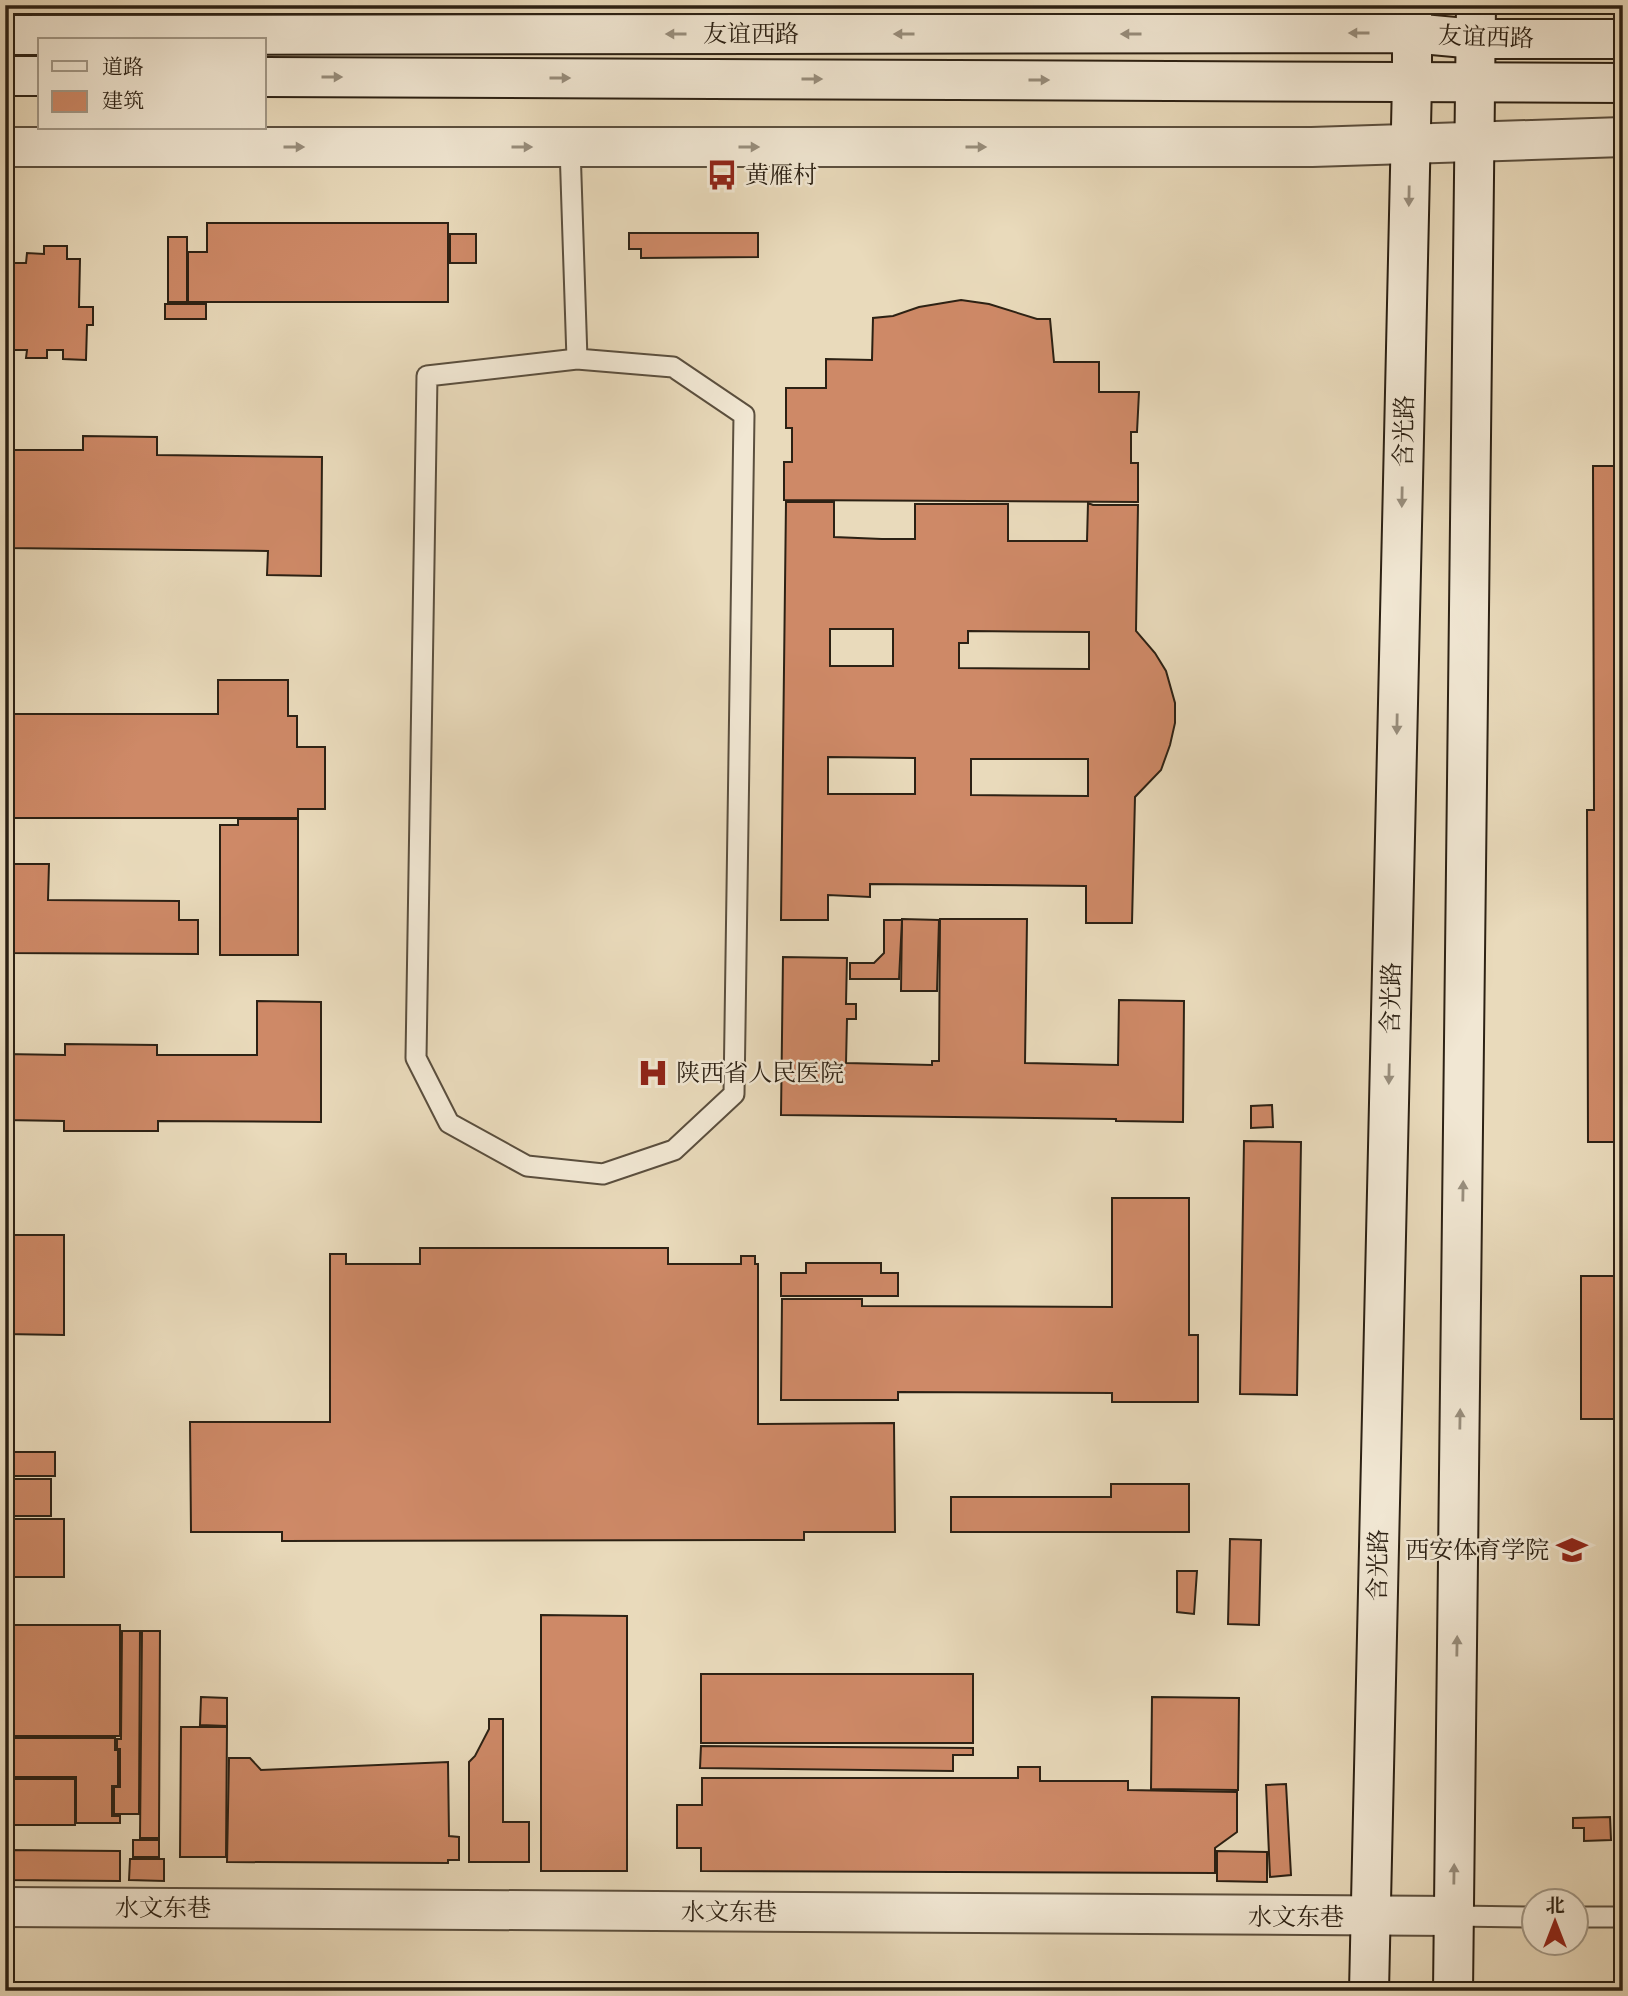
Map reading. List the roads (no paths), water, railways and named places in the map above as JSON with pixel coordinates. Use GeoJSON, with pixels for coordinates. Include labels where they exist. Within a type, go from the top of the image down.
{"type":"FeatureCollection","features":[{"type":"Feature","properties":{"kind":"main road","name":"友谊西路"},"geometry":{"type":"LineString","coordinates":[[5,35],[1411,19],[1476,22],[1623,39]]}},
{"type":"Feature","properties":{"kind":"main road","name":"含光路"},"geometry":{"type":"LineString","coordinates":[[1369,1991],[1412,82],[1411,19]]}},
{"type":"Feature","properties":{"kind":"main road"},"geometry":{"type":"LineString","coordinates":[[1453,1991],[1476,22]]}},
{"type":"Feature","properties":{"kind":"main road"},"geometry":{"type":"LineString","coordinates":[[5,76],[38,76]]}},
{"type":"Feature","properties":{"kind":"main road","name":"友谊西路"},"geometry":{"type":"LineString","coordinates":[[266,77],[1623,83]]}},
{"type":"Feature","properties":{"kind":"main road"},"geometry":{"type":"LineString","coordinates":[[5,147],[1312,147],[1623,137]]}},
{"type":"Feature","properties":{"kind":"main road","name":"水文东巷"},"geometry":{"type":"LineString","coordinates":[[5,1907],[1454,1916]]}},
{"type":"Feature","properties":{"kind":"lane"},"geometry":{"type":"LineString","coordinates":[[570,147],[577,359]]}},
{"type":"Feature","properties":{"kind":"lane"},"geometry":{"type":"LineString","coordinates":[[577,359],[673,367],[744,415],[734,1094],[674,1150],[603,1174],[527,1166],[449,1123],[416,1058],[427,376],[577,359]]}},
{"type":"Feature","properties":{"kind":"lane"},"geometry":{"type":"LineString","coordinates":[[1454,1916],[1520,1917]]}},
{"type":"Feature","properties":{"kind":"lane"},"geometry":{"type":"LineString","coordinates":[[1590,1917],[1623,1917]]}},
{"type":"Feature","properties":{"kind":"place","name":"黄雁村"},"geometry":{"type":"Point","coordinates":[722,175]}},
{"type":"Feature","properties":{"kind":"place","name":"陕西省人民医院"},"geometry":{"type":"Point","coordinates":[653,1073]}},
{"type":"Feature","properties":{"kind":"place","name":"西安体育学院"},"geometry":{"type":"Point","coordinates":[1572,1550]}}]}
